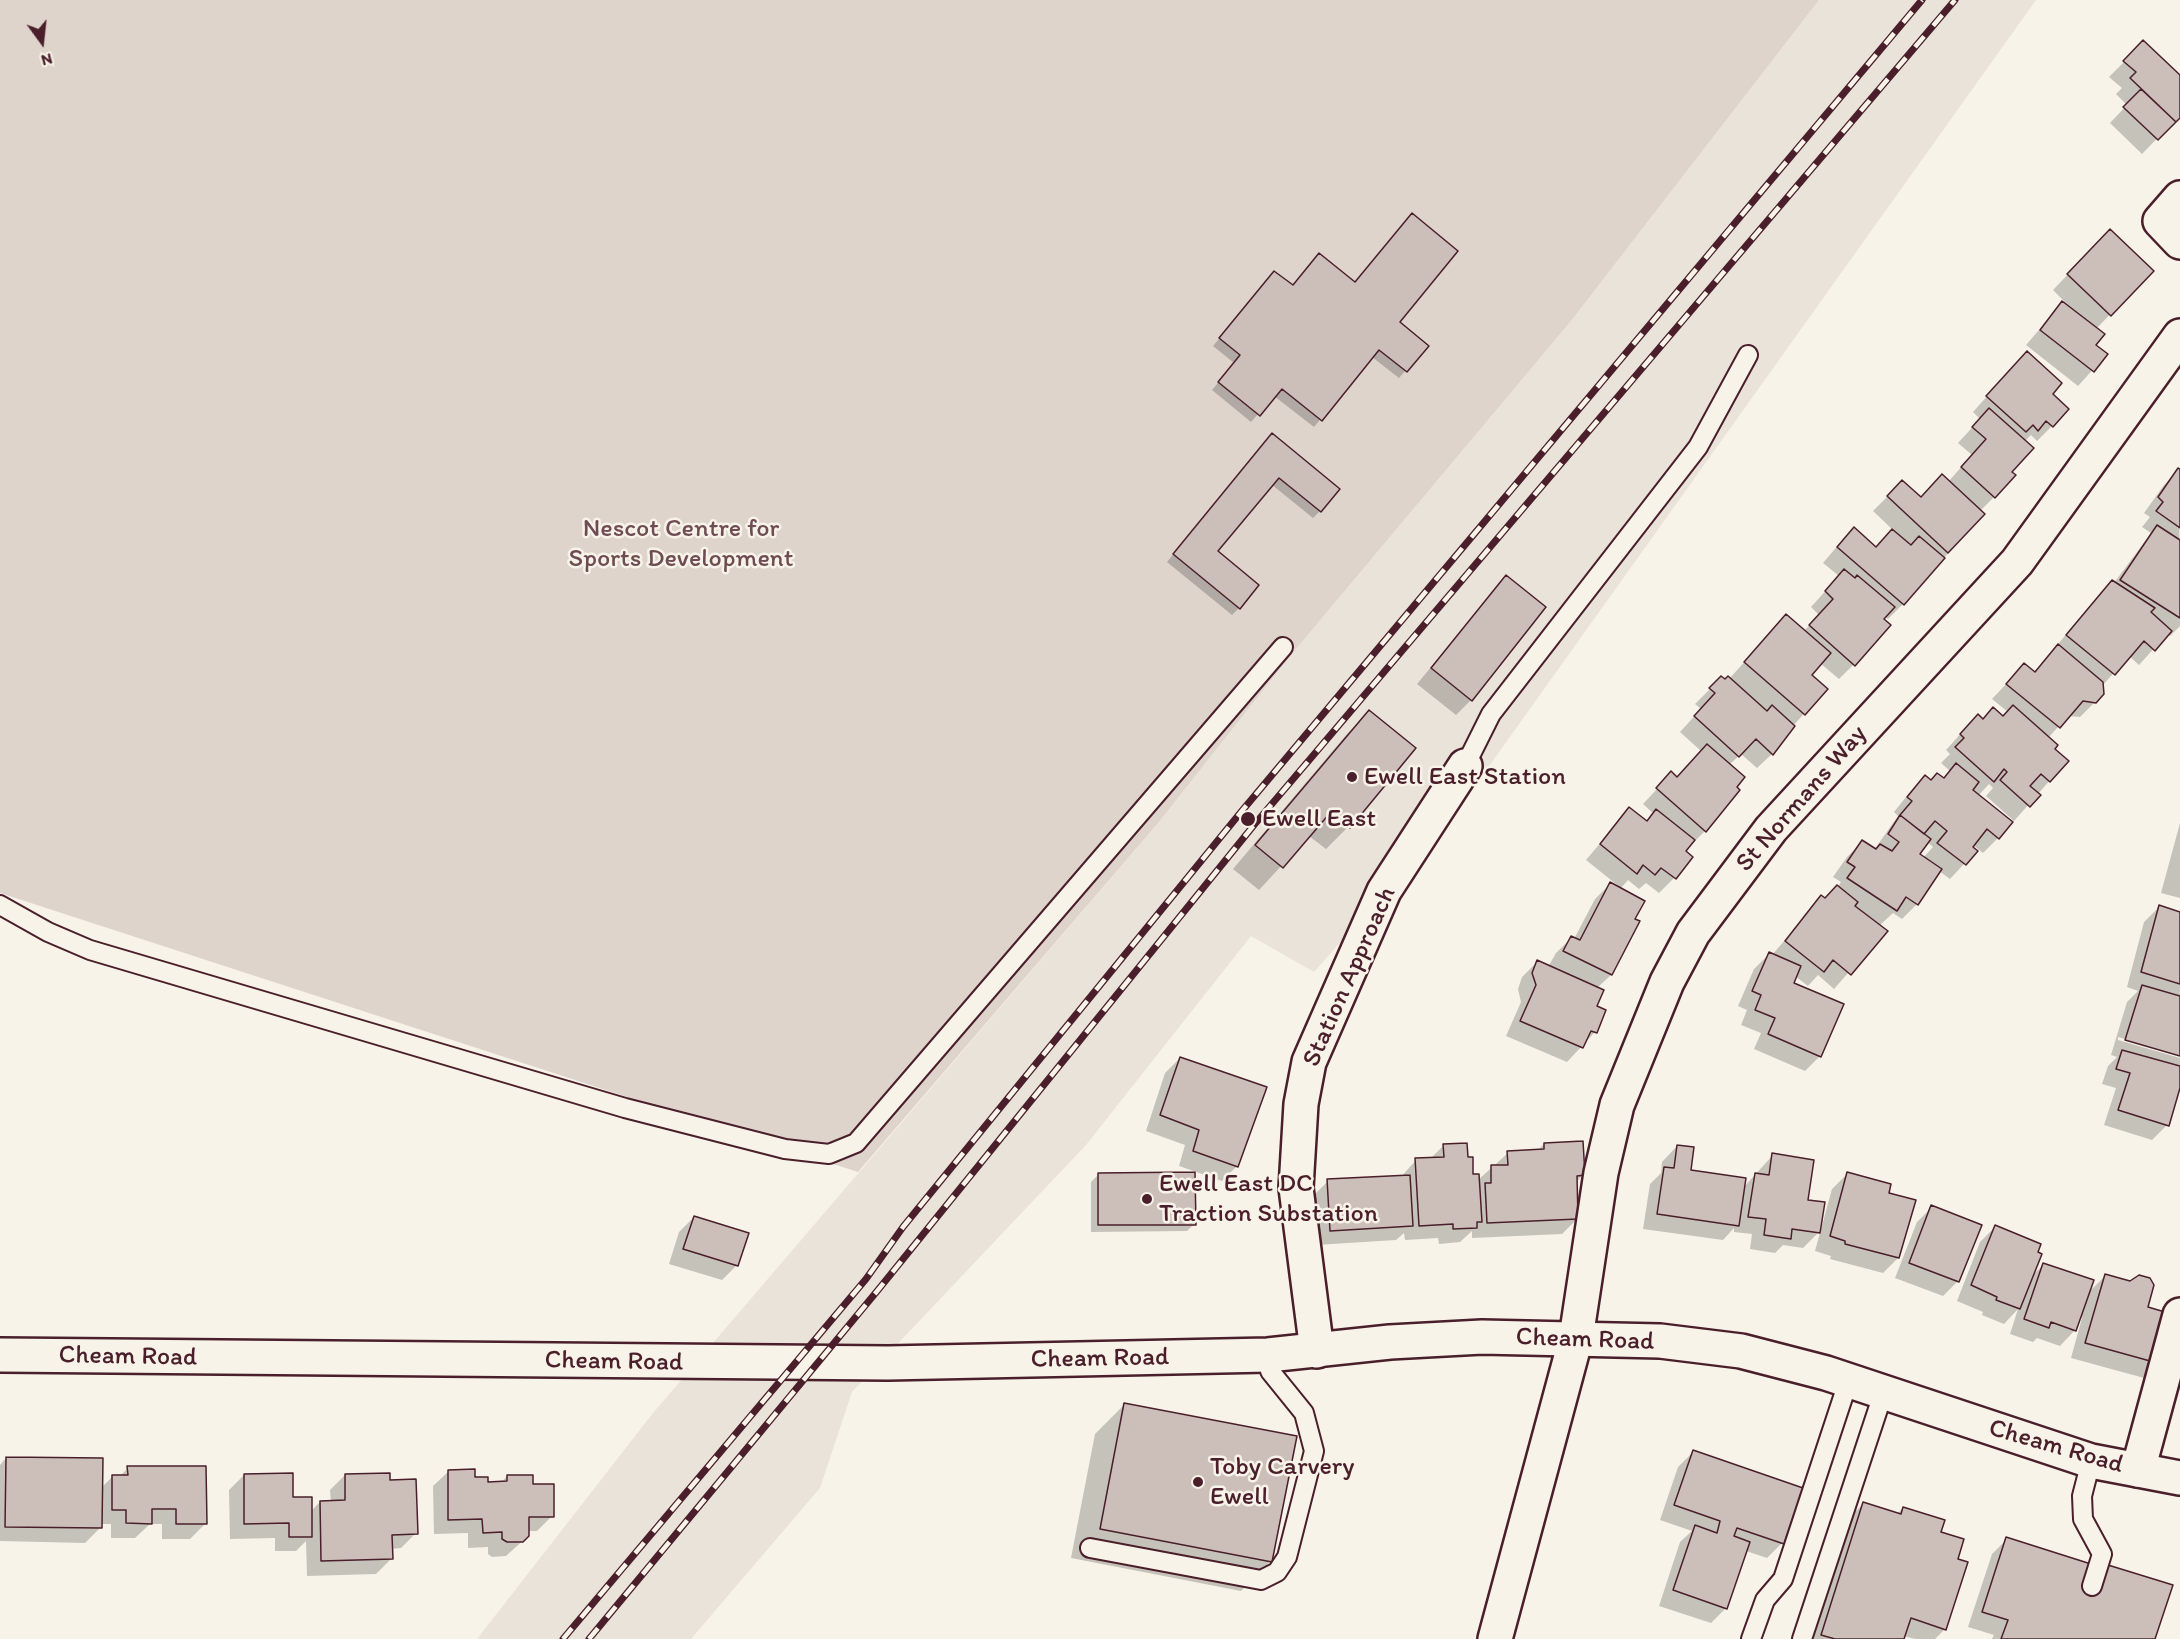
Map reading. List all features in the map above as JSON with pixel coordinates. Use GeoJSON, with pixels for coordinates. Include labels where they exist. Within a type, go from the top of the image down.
{"type":"FeatureCollection","features":[{"type":"Feature","properties":{"kind":"main road","name":"St Normans Way"},"geometry":{"type":"LineString","coordinates":[[1495,1639],[1576,1338],[1601,1173],[1617,1106],[1666,982],[1693,933],[1771,829],[2016,562],[2180,336]]}},
{"type":"Feature","properties":{"kind":"main road","name":"Station Approach"},"geometry":{"type":"LineString","coordinates":[[1317,1351],[1296,1188],[1301,1104],[1309,1062],[1384,891],[1465,765]]}},
{"type":"Feature","properties":{"kind":"main road"},"geometry":{"type":"LineString","coordinates":[[2138,1470],[2180,1316]]}},
{"type":"Feature","properties":{"kind":"main road","name":"Cheam Road"},"geometry":{"type":"LineString","coordinates":[[0,1355],[888,1363],[1268,1355],[1390,1342],[1482,1337],[1660,1341],[1741,1351],[1849,1379],[1977,1425],[2091,1461],[2180,1478]]}},
{"type":"Feature","properties":{"kind":"lane"},"geometry":{"type":"LineString","coordinates":[[1465,765],[1491,714],[1698,447],[1748,355]]}},
{"type":"Feature","properties":{"kind":"lane"},"geometry":{"type":"LineString","coordinates":[[0,904],[48,932],[90,950],[625,1108],[785,1149],[828,1154],[856,1143],[1283,647]]}},
{"type":"Feature","properties":{"kind":"lane"},"geometry":{"type":"LineString","coordinates":[[1090,1548],[1261,1580],[1277,1572],[1287,1557],[1314,1451],[1304,1413],[1270,1371],[1268,1355]]}},
{"type":"Feature","properties":{"kind":"lane"},"geometry":{"type":"LineString","coordinates":[[1751,1639],[1765,1600],[1783,1579],[1849,1379]]}},
{"type":"Feature","properties":{"kind":"lane"},"geometry":{"type":"LineString","coordinates":[[1802,1639],[1884,1390]]}},
{"type":"Feature","properties":{"kind":"lane"},"geometry":{"type":"LineString","coordinates":[[2091,1461],[2082,1496],[2083,1519],[2102,1554],[2092,1586]]}},
{"type":"Feature","properties":{"kind":"shaded area"},"geometry":{"type":"Polygon","coordinates":[[[1819,0],[2036,0],[1457,811],[1314,972],[1251,936],[1086,1145],[852,1392],[820,1488],[691,1639],[477,1639],[653,1413],[1159,822],[1291,655],[1571,321],[1819,0]]]}},
{"type":"Feature","properties":{"kind":"green space","name":"Nescot Centre for Sports Development"},"geometry":{"type":"Polygon","coordinates":[[[0,0],[1819,0],[1571,321],[1291,655],[1159,822],[858,1172],[0,893],[0,0]]]}},
{"type":"Feature","properties":{"kind":"building"},"geometry":{"type":"Polygon","coordinates":[[[2143,40],[2180,75],[2180,118],[2176,122],[2130,78],[2136,72],[2123,61],[2143,40]]]}},
{"type":"Feature","properties":{"kind":"building"},"geometry":{"type":"Polygon","coordinates":[[[2141,89],[2176,122],[2158,140],[2123,107],[2141,89]]]}},
{"type":"Feature","properties":{"kind":"building"},"geometry":{"type":"Polygon","coordinates":[[[1412,213],[1458,251],[1400,322],[1429,346],[1407,372],[1379,350],[1322,421],[1282,389],[1260,416],[1218,382],[1240,355],[1219,338],[1274,271],[1293,285],[1319,253],[1355,282],[1412,213]]]}},
{"type":"Feature","properties":{"kind":"building"},"geometry":{"type":"Polygon","coordinates":[[[2110,229],[2154,271],[2111,316],[2067,274],[2110,229]]]}},
{"type":"Feature","properties":{"kind":"building"},"geometry":{"type":"Polygon","coordinates":[[[2062,301],[2105,334],[2096,345],[2108,354],[2094,372],[2040,330],[2062,301]]]}},
{"type":"Feature","properties":{"kind":"building"},"geometry":{"type":"Polygon","coordinates":[[[2027,351],[2062,383],[2053,394],[2069,409],[2053,427],[2046,421],[2038,431],[2033,425],[2026,432],[1986,396],[2027,351]]]}},
{"type":"Feature","properties":{"kind":"building"},"geometry":{"type":"Polygon","coordinates":[[[1989,408],[2034,448],[2012,472],[2016,475],[1995,498],[1961,467],[1986,439],[1972,427],[1989,408]]]}},
{"type":"Feature","properties":{"kind":"building"},"geometry":{"type":"Polygon","coordinates":[[[1272,433],[1340,489],[1321,512],[1279,478],[1218,551],[1259,585],[1240,609],[1173,554],[1272,433]]]}},
{"type":"Feature","properties":{"kind":"building"},"geometry":{"type":"Polygon","coordinates":[[[2178,468],[2180,469],[2180,528],[2156,511],[2163,502],[2158,497],[2178,468]]]}},
{"type":"Feature","properties":{"kind":"building"},"geometry":{"type":"Polygon","coordinates":[[[1942,474],[1985,514],[1948,553],[1887,496],[1902,480],[1921,497],[1942,474]]]}},
{"type":"Feature","properties":{"kind":"building"},"geometry":{"type":"Polygon","coordinates":[[[2157,525],[2180,540],[2180,618],[2120,580],[2157,525]]]}},
{"type":"Feature","properties":{"kind":"building"},"geometry":{"type":"Polygon","coordinates":[[[1854,527],[1876,547],[1892,529],[1911,545],[1919,536],[1945,558],[1904,605],[1837,547],[1854,527]]]}},
{"type":"Feature","properties":{"kind":"building"},"geometry":{"type":"Polygon","coordinates":[[[1844,569],[1855,578],[1857,575],[1895,607],[1884,619],[1891,625],[1855,666],[1809,625],[1833,599],[1825,591],[1844,569]]]}},
{"type":"Feature","properties":{"kind":"building"},"geometry":{"type":"Polygon","coordinates":[[[1506,575],[1546,607],[1472,701],[1431,668],[1506,575]]]}},
{"type":"Feature","properties":{"kind":"building"},"geometry":{"type":"Polygon","coordinates":[[[2112,580],[2155,608],[2151,612],[2172,631],[2155,651],[2144,641],[2115,675],[2066,635],[2112,580]]]}},
{"type":"Feature","properties":{"kind":"building"},"geometry":{"type":"Polygon","coordinates":[[[1786,614],[1831,653],[1812,675],[1828,689],[1805,715],[1744,662],[1786,614]]]}},
{"type":"Feature","properties":{"kind":"building"},"geometry":{"type":"Polygon","coordinates":[[[2058,644],[2103,682],[2104,694],[2096,703],[2083,701],[2060,728],[2006,684],[2024,663],[2035,672],[2058,644]]]}},
{"type":"Feature","properties":{"kind":"building"},"geometry":{"type":"Polygon","coordinates":[[[1721,676],[1725,679],[1728,676],[1767,711],[1772,705],[1795,726],[1773,755],[1756,739],[1739,757],[1694,716],[1715,693],[1709,688],[1721,676]]]}},
{"type":"Feature","properties":{"kind":"building"},"geometry":{"type":"Polygon","coordinates":[[[2013,705],[2058,745],[2055,749],[2069,761],[2050,782],[2041,774],[2030,786],[2041,795],[2030,807],[2000,780],[2007,772],[2004,769],[1994,782],[1955,747],[1964,738],[1960,734],[1978,714],[1983,719],[1993,707],[2003,716],[2013,705]]]}},
{"type":"Feature","properties":{"kind":"building","name":"Ewell East Station"},"geometry":{"type":"Polygon","coordinates":[[[1369,710],[1416,748],[1350,828],[1330,813],[1283,868],[1255,845],[1369,710]]]}},
{"type":"Feature","properties":{"kind":"building"},"geometry":{"type":"Polygon","coordinates":[[[1707,744],[1745,777],[1737,787],[1740,790],[1706,832],[1656,788],[1671,771],[1677,777],[1707,744]]]}},
{"type":"Feature","properties":{"kind":"building"},"geometry":{"type":"Polygon","coordinates":[[[1956,763],[1979,782],[1973,790],[2013,822],[1999,839],[1987,829],[1973,847],[1978,851],[1966,865],[1937,843],[1947,831],[1935,821],[1924,834],[1900,815],[1912,801],[1907,797],[1925,775],[1931,780],[1937,773],[1944,778],[1956,763]]]}},
{"type":"Feature","properties":{"kind":"building"},"geometry":{"type":"Polygon","coordinates":[[[1629,807],[1647,821],[1656,809],[1695,840],[1686,851],[1693,857],[1676,879],[1661,868],[1655,875],[1643,865],[1637,874],[1600,844],[1629,807]]]}},
{"type":"Feature","properties":{"kind":"building"},"geometry":{"type":"Polygon","coordinates":[[[1900,815],[1931,839],[1920,854],[1942,869],[1918,905],[1906,897],[1897,911],[1847,878],[1855,867],[1847,862],[1862,840],[1876,849],[1880,844],[1892,851],[1899,842],[1888,834],[1900,815]]]}},
{"type":"Feature","properties":{"kind":"building"},"geometry":{"type":"Polygon","coordinates":[[[1610,882],[1645,901],[1635,919],[1640,921],[1612,975],[1563,951],[1571,936],[1580,940],[1610,882]]]}},
{"type":"Feature","properties":{"kind":"building"},"geometry":{"type":"Polygon","coordinates":[[[1837,885],[1858,902],[1855,906],[1888,931],[1851,975],[1833,960],[1824,972],[1785,941],[1821,895],[1825,898],[1837,885]]]}},
{"type":"Feature","properties":{"kind":"building"},"geometry":{"type":"Polygon","coordinates":[[[2159,905],[2180,912],[2180,984],[2141,972],[2159,905]]]}},
{"type":"Feature","properties":{"kind":"building"},"geometry":{"type":"Polygon","coordinates":[[[1769,952],[1801,966],[1794,983],[1844,1004],[1821,1057],[1768,1034],[1775,1018],[1755,1010],[1761,995],[1752,991],[1769,952]]]}},
{"type":"Feature","properties":{"kind":"building"},"geometry":{"type":"Polygon","coordinates":[[[1537,960],[1604,990],[1597,1006],[1606,1010],[1597,1033],[1591,1031],[1583,1048],[1520,1021],[1536,985],[1532,973],[1537,960]]]}},
{"type":"Feature","properties":{"kind":"building"},"geometry":{"type":"Polygon","coordinates":[[[2142,985],[2180,996],[2180,1056],[2125,1040],[2142,985]]]}},
{"type":"Feature","properties":{"kind":"building"},"geometry":{"type":"Polygon","coordinates":[[[2122,1050],[2180,1066],[2180,1088],[2169,1126],[2118,1110],[2130,1073],[2116,1069],[2122,1050]]]}},
{"type":"Feature","properties":{"kind":"building"},"geometry":{"type":"Polygon","coordinates":[[[1180,1057],[1267,1087],[1238,1167],[1193,1151],[1199,1130],[1160,1115],[1180,1057]]]}},
{"type":"Feature","properties":{"kind":"building"},"geometry":{"type":"Polygon","coordinates":[[[1583,1141],[1585,1175],[1577,1176],[1578,1219],[1487,1223],[1485,1183],[1491,1183],[1491,1165],[1508,1165],[1507,1151],[1544,1149],[1544,1143],[1583,1141]]]}},
{"type":"Feature","properties":{"kind":"building"},"geometry":{"type":"Polygon","coordinates":[[[1467,1143],[1468,1157],[1473,1157],[1473,1174],[1479,1174],[1482,1222],[1477,1222],[1477,1228],[1453,1229],[1453,1224],[1419,1226],[1415,1158],[1444,1157],[1443,1144],[1467,1143]]]}},
{"type":"Feature","properties":{"kind":"building"},"geometry":{"type":"Polygon","coordinates":[[[1677,1145],[1694,1147],[1691,1170],[1746,1178],[1739,1226],[1657,1214],[1664,1167],[1674,1168],[1677,1145]]]}},
{"type":"Feature","properties":{"kind":"building"},"geometry":{"type":"Polygon","coordinates":[[[1772,1153],[1814,1160],[1808,1200],[1825,1202],[1820,1233],[1792,1229],[1791,1239],[1764,1235],[1766,1219],[1748,1217],[1755,1173],[1769,1175],[1772,1153]]]}},
{"type":"Feature","properties":{"kind":"building","name":"Ewell East DC Traction Substation"},"geometry":{"type":"Polygon","coordinates":[[[1195,1172],[1196,1225],[1098,1225],[1098,1173],[1195,1172]]]}},
{"type":"Feature","properties":{"kind":"building"},"geometry":{"type":"Polygon","coordinates":[[[1847,1172],[1891,1184],[1889,1193],[1916,1200],[1899,1258],[1845,1244],[1845,1241],[1830,1236],[1847,1172]]]}},
{"type":"Feature","properties":{"kind":"building"},"geometry":{"type":"Polygon","coordinates":[[[1410,1175],[1413,1226],[1330,1231],[1327,1179],[1410,1175]]]}},
{"type":"Feature","properties":{"kind":"building"},"geometry":{"type":"Polygon","coordinates":[[[1931,1205],[1982,1225],[1959,1282],[1909,1263],[1931,1205]]]}},
{"type":"Feature","properties":{"kind":"building"},"geometry":{"type":"Polygon","coordinates":[[[694,1216],[749,1233],[738,1266],[683,1249],[694,1216]]]}},
{"type":"Feature","properties":{"kind":"building"},"geometry":{"type":"Polygon","coordinates":[[[1995,1225],[2041,1244],[2038,1252],[2042,1254],[2020,1309],[1996,1300],[1997,1297],[1971,1285],[1995,1225]]]}},
{"type":"Feature","properties":{"kind":"building"},"geometry":{"type":"Polygon","coordinates":[[[2043,1263],[2094,1280],[2076,1331],[2051,1322],[2049,1328],[2024,1319],[2043,1263]]]}},
{"type":"Feature","properties":{"kind":"building"},"geometry":{"type":"Polygon","coordinates":[[[2105,1274],[2130,1281],[2139,1275],[2150,1278],[2154,1285],[2148,1307],[2175,1315],[2161,1364],[2085,1343],[2105,1274]]]}},
{"type":"Feature","properties":{"kind":"building","name":"Toby Carvery Ewell"},"geometry":{"type":"Polygon","coordinates":[[[1124,1403],[1297,1436],[1272,1562],[1100,1529],[1124,1403]]]}},
{"type":"Feature","properties":{"kind":"building"},"geometry":{"type":"Polygon","coordinates":[[[1693,1450],[1803,1488],[1784,1544],[1737,1528],[1734,1536],[1750,1542],[1727,1609],[1673,1590],[1695,1525],[1717,1533],[1720,1521],[1674,1505],[1693,1450]]]}},
{"type":"Feature","properties":{"kind":"building"},"geometry":{"type":"Polygon","coordinates":[[[6,1457],[103,1458],[102,1528],[5,1527],[6,1457]]]}},
{"type":"Feature","properties":{"kind":"building"},"geometry":{"type":"Polygon","coordinates":[[[127,1466],[206,1466],[207,1524],[176,1524],[176,1509],[152,1509],[152,1524],[126,1523],[126,1510],[112,1510],[112,1475],[128,1475],[127,1466]]]}},
{"type":"Feature","properties":{"kind":"building"},"geometry":{"type":"Polygon","coordinates":[[[475,1469],[475,1477],[488,1477],[488,1482],[507,1481],[507,1475],[533,1475],[533,1484],[554,1484],[554,1517],[529,1517],[529,1536],[523,1542],[507,1542],[502,1539],[502,1532],[483,1533],[482,1519],[448,1520],[448,1470],[475,1469]]]}},
{"type":"Feature","properties":{"kind":"building"},"geometry":{"type":"Polygon","coordinates":[[[293,1473],[293,1497],[312,1497],[312,1537],[289,1537],[289,1523],[244,1524],[244,1474],[293,1473]]]}},
{"type":"Feature","properties":{"kind":"building"},"geometry":{"type":"Polygon","coordinates":[[[390,1473],[390,1480],[416,1479],[418,1534],[392,1535],[393,1559],[321,1561],[320,1501],[345,1500],[345,1474],[390,1473]]]}},
{"type":"Feature","properties":{"kind":"building"},"geometry":{"type":"Polygon","coordinates":[[[1863,1502],[1901,1514],[1903,1507],[1945,1520],[1941,1532],[1964,1539],[1958,1559],[1968,1562],[1946,1630],[1911,1618],[1904,1639],[1835,1639],[1821,1635],[1863,1502]]]}},
{"type":"Feature","properties":{"kind":"building"},"geometry":{"type":"Polygon","coordinates":[[[2006,1537],[2091,1564],[2100,1588],[2108,1565],[2173,1585],[2155,1639],[2001,1639],[2008,1620],[1982,1612],[2006,1537]]]}},
{"type":"Feature","properties":{"kind":"railway"},"geometry":{"type":"LineString","coordinates":[[563,1639],[866,1279],[903,1227],[1241,812],[1922,0]]}},
{"type":"Feature","properties":{"kind":"railway"},"geometry":{"type":"LineString","coordinates":[[589,1639],[878,1290],[1254,825],[1955,0]]}},
{"type":"Feature","properties":{"kind":"place","name":"Ewell East Station"},"geometry":{"type":"Point","coordinates":[1352,777]}},
{"type":"Feature","properties":{"kind":"place","name":"Ewell East"},"geometry":{"type":"Point","coordinates":[1248,819]}},
{"type":"Feature","properties":{"kind":"place","name":"Ewell East DC Traction Substation"},"geometry":{"type":"Point","coordinates":[1147,1199]}},
{"type":"Feature","properties":{"kind":"place","name":"Toby Carvery Ewell"},"geometry":{"type":"Point","coordinates":[1198,1482]}}]}
